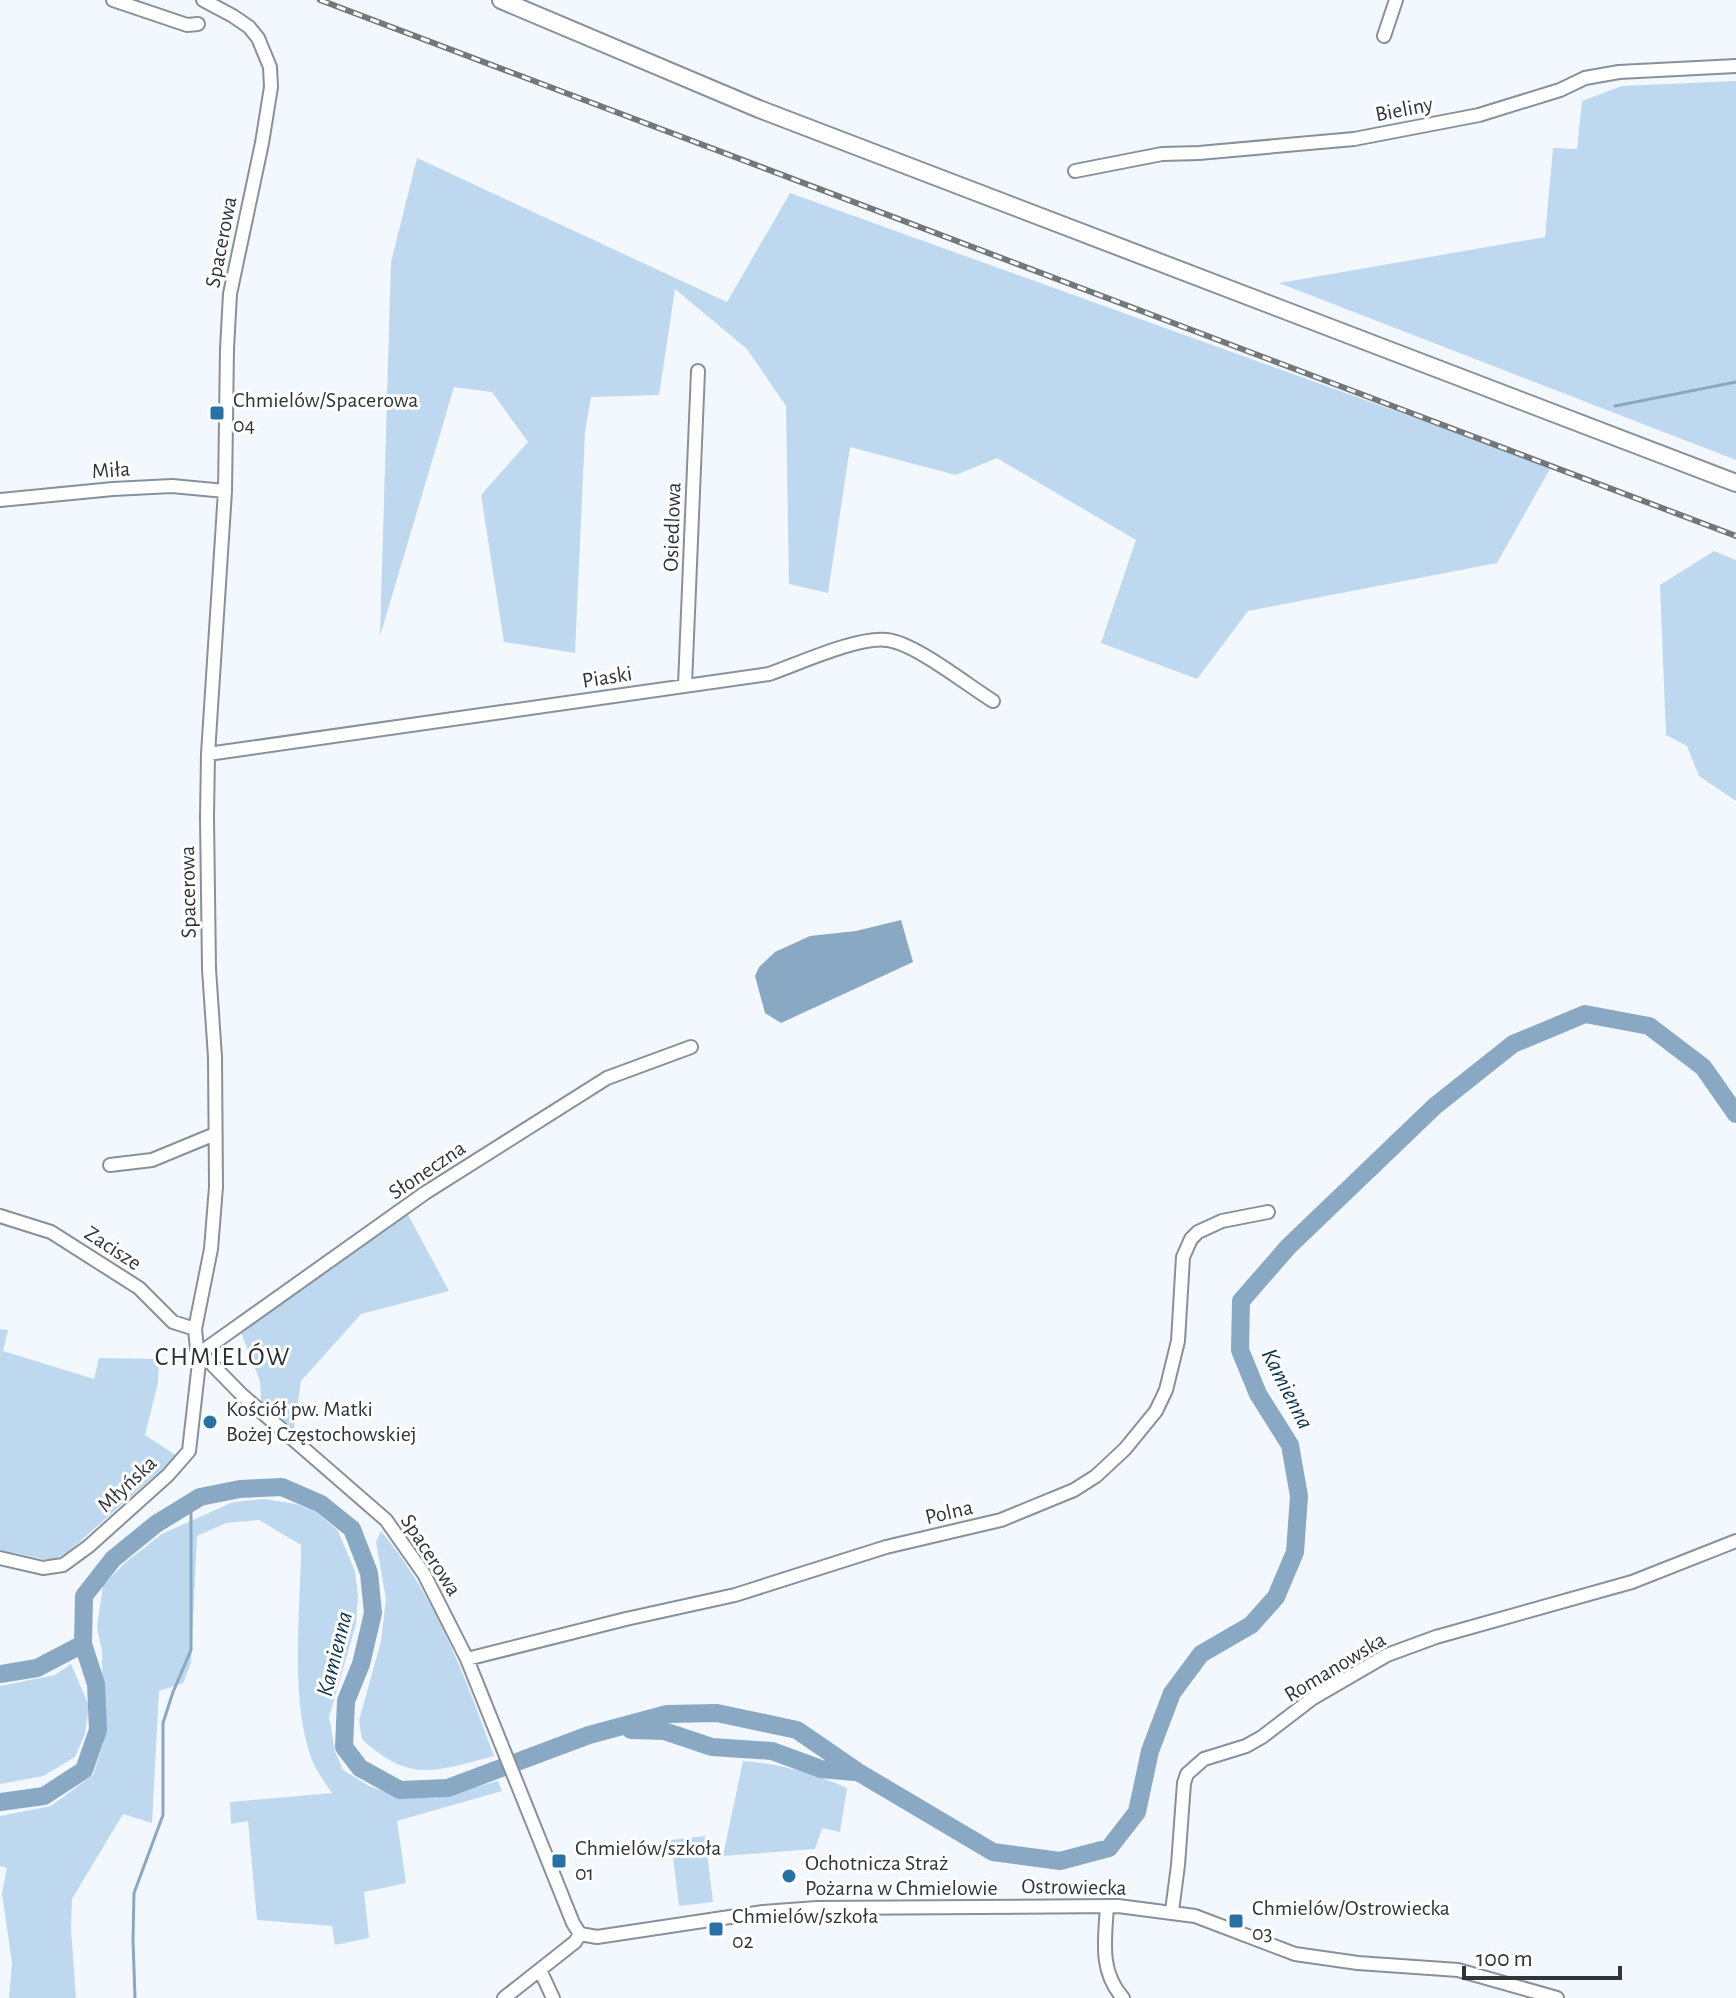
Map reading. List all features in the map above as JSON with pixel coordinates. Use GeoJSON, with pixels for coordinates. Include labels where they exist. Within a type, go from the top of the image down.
{"type":"FeatureCollection","features":[{"type":"Feature","properties":{"kind":"main road"},"geometry":{"type":"LineString","coordinates":[[501,0],[759,109],[1736,483]]}},
{"type":"Feature","properties":{"kind":"main road"},"geometry":{"type":"LineString","coordinates":[[512,0],[560,25]]}},
{"type":"Feature","properties":{"kind":"street"},"geometry":{"type":"LineString","coordinates":[[113,0],[187,25],[198,24]]}},
{"type":"Feature","properties":{"kind":"street","name":"Spacerowa"},"geometry":{"type":"LineString","coordinates":[[203,0],[249,27],[258,38],[270,67],[271,87],[230,294],[225,491],[208,754],[208,921],[215,1057],[216,1187],[211,1249],[195,1329],[200,1354],[241,1394],[386,1520],[424,1574],[467,1659],[580,1934]]}},
{"type":"Feature","properties":{"kind":"street"},"geometry":{"type":"LineString","coordinates":[[1384,36],[1396,0]]}},
{"type":"Feature","properties":{"kind":"street","name":"Bieliny"},"geometry":{"type":"LineString","coordinates":[[1075,171],[1162,154],[1354,139],[1479,115],[1560,90],[1585,78],[1619,72],[1736,66]]}},
{"type":"Feature","properties":{"kind":"street","name":"Osiedlowa"},"geometry":{"type":"LineString","coordinates":[[685,685],[698,371]]}},
{"type":"Feature","properties":{"kind":"street","name":"Miła"},"geometry":{"type":"LineString","coordinates":[[0,500],[172,486],[225,491]]}},
{"type":"Feature","properties":{"kind":"street","name":"Piaski"},"geometry":{"type":"LineString","coordinates":[[208,754],[769,674],[874,639],[906,646],[993,701]]}},
{"type":"Feature","properties":{"kind":"street","name":"Słoneczna"},"geometry":{"type":"LineString","coordinates":[[200,1354],[425,1193],[607,1078],[691,1047]]}},
{"type":"Feature","properties":{"kind":"street"},"geometry":{"type":"LineString","coordinates":[[110,1165],[152,1160],[215,1134]]}},
{"type":"Feature","properties":{"kind":"street","name":"Polna"},"geometry":{"type":"LineString","coordinates":[[467,1659],[735,1595],[886,1547],[1001,1520],[1074,1490],[1096,1476],[1125,1449],[1156,1411],[1166,1390],[1178,1341],[1183,1257],[1191,1239],[1198,1232],[1222,1221],[1268,1212]]}},
{"type":"Feature","properties":{"kind":"street","name":"Zacisze"},"geometry":{"type":"LineString","coordinates":[[0,1216],[51,1232],[139,1288],[173,1322],[195,1329]]}},
{"type":"Feature","properties":{"kind":"street","name":"Młyńska"},"geometry":{"type":"LineString","coordinates":[[0,1558],[43,1568],[63,1565],[89,1546],[168,1475],[189,1451],[200,1354]]}},
{"type":"Feature","properties":{"kind":"street","name":"Romanowska"},"geometry":{"type":"LineString","coordinates":[[1172,1911],[1184,1783],[1187,1774],[1204,1759],[1246,1746],[1262,1737],[1313,1698],[1387,1655],[1436,1637],[1632,1582],[1736,1541]]}},
{"type":"Feature","properties":{"kind":"street"},"geometry":{"type":"LineString","coordinates":[[1107,1906],[1106,1966],[1111,1985],[1123,1998]]}},
{"type":"Feature","properties":{"kind":"street","name":"Ostrowiecka"},"geometry":{"type":"LineString","coordinates":[[580,1934],[597,1937],[763,1912],[817,1908],[1107,1906],[1172,1911],[1214,1922],[1295,1954],[1343,1962],[1458,1970],[1557,1998]]}},
{"type":"Feature","properties":{"kind":"street"},"geometry":{"type":"LineString","coordinates":[[504,1998],[575,1942],[580,1934]]}},
{"type":"Feature","properties":{"kind":"street"},"geometry":{"type":"LineString","coordinates":[[540,1970],[553,1998]]}},
{"type":"Feature","properties":{"kind":"shaded area"},"geometry":{"type":"Polygon","coordinates":[[[1736,81],[1736,460],[1279,283],[1545,237],[1553,148],[1577,149],[1582,101],[1622,86],[1736,81]]]}},
{"type":"Feature","properties":{"kind":"shaded area"},"geometry":{"type":"Polygon","coordinates":[[[417,158],[727,302],[790,193],[1551,467],[1497,563],[1248,611],[1197,679],[1101,643],[1136,540],[997,458],[956,475],[850,447],[828,593],[789,584],[786,406],[747,349],[675,289],[659,395],[591,397],[585,432],[575,653],[504,642],[481,495],[528,442],[492,392],[454,387],[380,636],[391,262],[417,158]]]}},
{"type":"Feature","properties":{"kind":"shaded area"},"geometry":{"type":"Polygon","coordinates":[[[1714,551],[1736,560],[1736,801],[1699,776],[1687,746],[1666,735],[1660,585],[1714,551]]]}},
{"type":"Feature","properties":{"kind":"shaded area"},"geometry":{"type":"Polygon","coordinates":[[[901,920],[913,962],[781,1023],[765,1013],[755,976],[759,967],[775,952],[810,936],[856,931],[901,920]]]}},
{"type":"Feature","properties":{"kind":"shaded area"},"geometry":{"type":"Polygon","coordinates":[[[407,1213],[449,1291],[361,1314],[301,1381],[294,1429],[261,1401],[260,1381],[240,1330],[407,1213]]]}},
{"type":"Feature","properties":{"kind":"shaded area"},"geometry":{"type":"Polygon","coordinates":[[[0,1329],[8,1330],[3,1351],[94,1379],[99,1358],[159,1359],[158,1383],[145,1435],[177,1456],[70,1550],[53,1561],[0,1550],[0,1329]]]}},
{"type":"Feature","properties":{"kind":"shaded area"},"geometry":{"type":"Polygon","coordinates":[[[265,1499],[296,1504],[316,1512],[338,1531],[355,1571],[358,1596],[356,1624],[329,1717],[335,1751],[343,1770],[369,1786],[401,1798],[435,1798],[498,1781],[502,1791],[397,1821],[406,1883],[364,1892],[369,1938],[335,1945],[332,1926],[257,1920],[248,1821],[231,1824],[230,1802],[332,1793],[315,1767],[301,1716],[298,1658],[301,1545],[259,1520],[226,1523],[197,1536],[191,1663],[183,1683],[159,1691],[152,1823],[123,1814],[72,1899],[76,1998],[9,1998],[12,1963],[2,1893],[7,1868],[0,1866],[0,1816],[51,1806],[93,1775],[103,1744],[102,1650],[97,1628],[103,1585],[162,1534],[233,1502],[265,1499]]]}},
{"type":"Feature","properties":{"kind":"shaded area"},"geometry":{"type":"Polygon","coordinates":[[[381,1531],[433,1610],[460,1667],[494,1756],[424,1770],[395,1763],[362,1739],[359,1721],[381,1641],[386,1599],[376,1542],[381,1531]]]}},
{"type":"Feature","properties":{"kind":"shaded area"},"geometry":{"type":"Polygon","coordinates":[[[71,1664],[89,1706],[85,1734],[75,1757],[43,1776],[0,1784],[0,1686],[55,1675],[71,1664]]]}},
{"type":"Feature","properties":{"kind":"shaded area"},"geometry":{"type":"Polygon","coordinates":[[[743,1761],[796,1770],[847,1788],[840,1832],[822,1828],[815,1849],[723,1856],[743,1761]]]}},
{"type":"Feature","properties":{"kind":"shaded area"},"geometry":{"type":"Polygon","coordinates":[[[705,1836],[713,1902],[679,1906],[671,1840],[705,1836]]]}},
{"type":"Feature","properties":{"kind":"waterway"},"geometry":{"type":"LineString","coordinates":[[1615,406],[1736,382]]}},
{"type":"Feature","properties":{"kind":"waterway","name":"Kamienna"},"geometry":{"type":"LineString","coordinates":[[0,1674],[37,1668],[83,1644],[84,1596],[113,1559],[156,1524],[200,1497],[240,1489],[282,1487],[321,1504],[352,1529],[369,1573],[373,1613],[361,1664],[346,1701],[344,1747],[360,1768],[400,1790],[448,1788],[589,1735],[667,1714],[717,1713],[797,1730],[858,1772],[993,1852],[1060,1861],[1109,1848],[1137,1812],[1150,1751],[1172,1693],[1201,1654],[1251,1625],[1276,1597],[1295,1552],[1299,1496],[1290,1445],[1258,1394],[1240,1350],[1241,1301],[1288,1247],[1435,1106],[1513,1044],[1585,1014],[1649,1026],[1703,1067],[1736,1114]]}},
{"type":"Feature","properties":{"kind":"waterway"},"geometry":{"type":"LineString","coordinates":[[135,1998],[134,1893],[163,1815],[163,1723],[191,1650],[191,1503]]}},
{"type":"Feature","properties":{"kind":"waterway","name":"Kamienna"},"geometry":{"type":"LineString","coordinates":[[0,1802],[44,1796],[84,1770],[98,1730],[96,1684],[83,1644]]}},
{"type":"Feature","properties":{"kind":"waterway","name":"Kamienna"},"geometry":{"type":"LineString","coordinates":[[631,1730],[664,1731],[712,1747],[772,1751],[821,1769],[855,1772]]}},
{"type":"Feature","properties":{"kind":"railway"},"geometry":{"type":"LineString","coordinates":[[320,0],[1736,536]]}},
{"type":"Feature","properties":{"kind":"place","name":"Chmielów/Spacerowa 04"},"geometry":{"type":"Point","coordinates":[217,413]}},
{"type":"Feature","properties":{"kind":"place","name":"Kościół pw. Matki Bożej Częstochowskiej"},"geometry":{"type":"Point","coordinates":[210,1422]}},
{"type":"Feature","properties":{"kind":"place","name":"Chmielów/szkoła 01"},"geometry":{"type":"Point","coordinates":[559,1861]}},
{"type":"Feature","properties":{"kind":"place","name":"Ochotnicza Straż Pożarna w Chmielowie"},"geometry":{"type":"Point","coordinates":[789,1876]}},
{"type":"Feature","properties":{"kind":"place","name":"Chmielów/Ostrowiecka 03"},"geometry":{"type":"Point","coordinates":[1236,1921]}},
{"type":"Feature","properties":{"kind":"place","name":"Chmielów/szkoła 02"},"geometry":{"type":"Point","coordinates":[716,1929]}},
{"type":"Feature","properties":{"kind":"district","name":"CHMIELÓW"},"geometry":{"type":"Point","coordinates":[223,1357]}}]}
